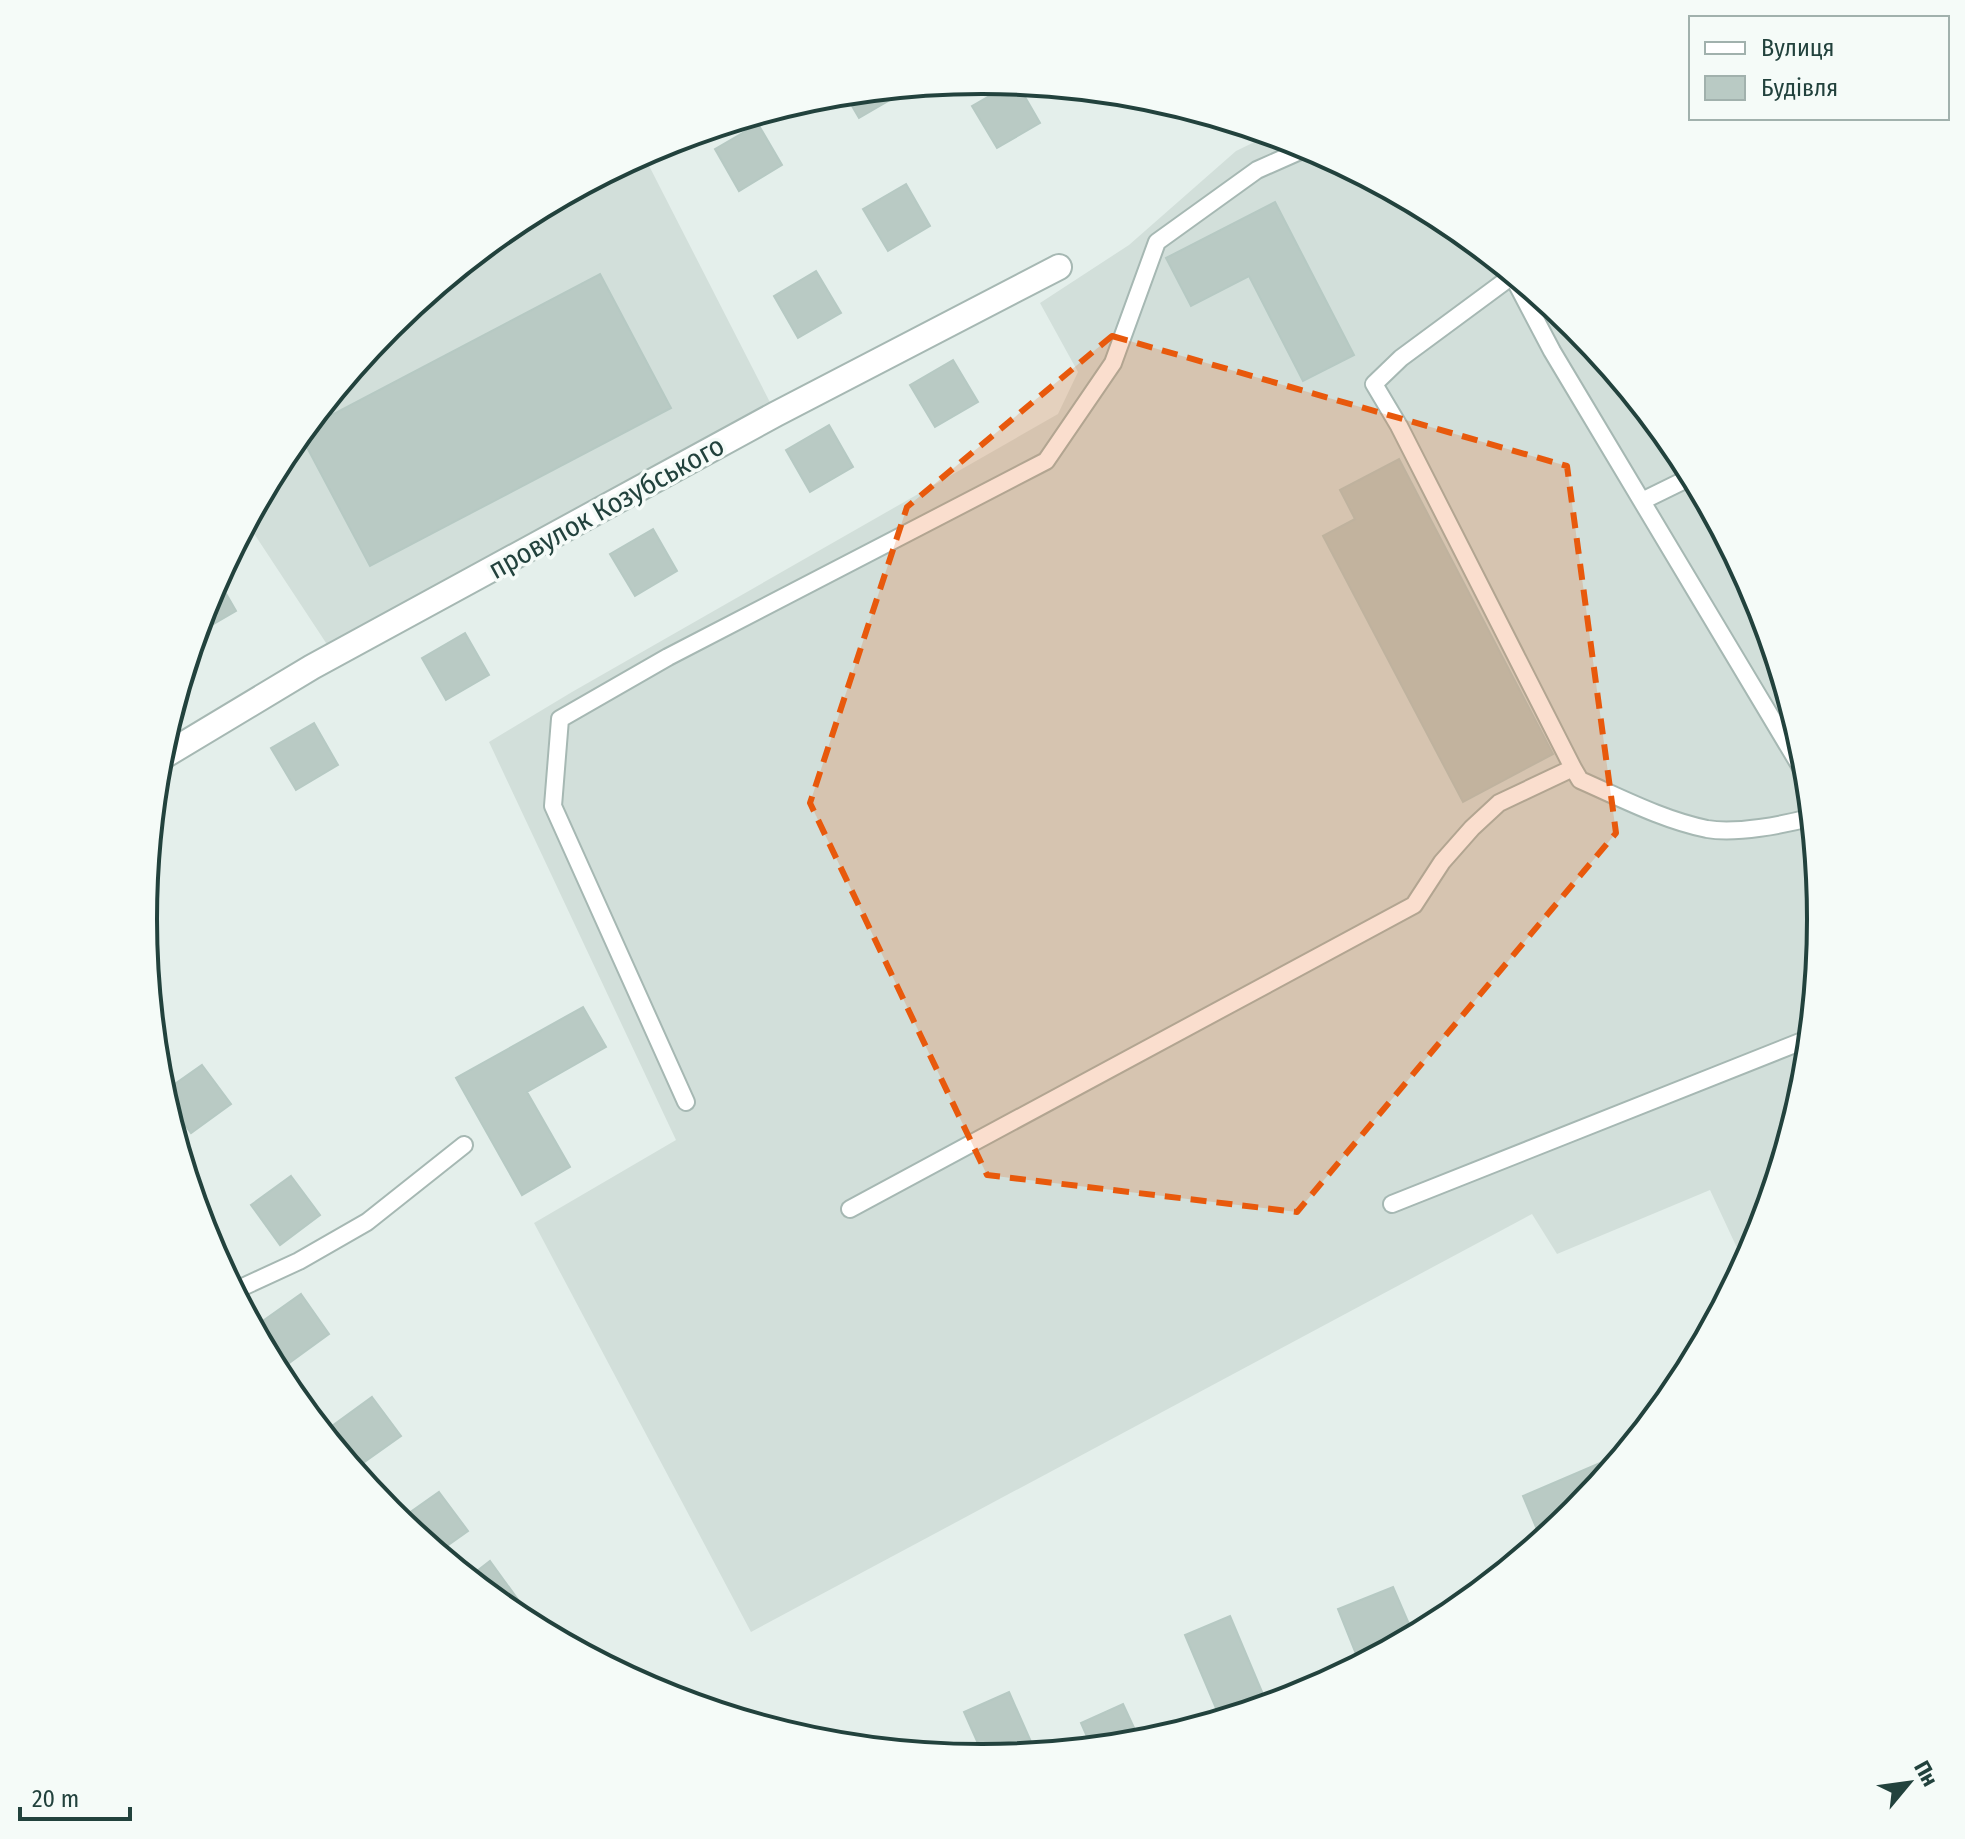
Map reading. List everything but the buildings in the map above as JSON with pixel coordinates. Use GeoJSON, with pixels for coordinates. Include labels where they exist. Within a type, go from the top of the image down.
{"type":"FeatureCollection","features":[{"type":"Feature","properties":{"kind":"street","name":"провулок Козубського"},"geometry":{"type":"LineString","coordinates":[[175,749],[312,667],[749,429],[1059,267]]}},
{"type":"Feature","properties":{"kind":"lane"},"geometry":{"type":"LineString","coordinates":[[686,1102],[553,806],[560,719],[668,657],[1046,461],[1113,363],[1157,242],[1257,170],[1292,155]]}},
{"type":"Feature","properties":{"kind":"lane"},"geometry":{"type":"LineString","coordinates":[[1503,280],[1401,358],[1374,384],[1406,440],[1573,768],[1580,780],[1656,814],[1710,829],[1748,829],[1802,819]]}},
{"type":"Feature","properties":{"kind":"lane"},"geometry":{"type":"LineString","coordinates":[[1522,295],[1552,351],[1790,749]]}},
{"type":"Feature","properties":{"kind":"lane"},"geometry":{"type":"LineString","coordinates":[[1642,501],[1682,482]]}},
{"type":"Feature","properties":{"kind":"lane"},"geometry":{"type":"LineString","coordinates":[[850,1209],[1414,905],[1442,862],[1499,803],[1573,768]]}},
{"type":"Feature","properties":{"kind":"lane"},"geometry":{"type":"LineString","coordinates":[[1392,1204],[1798,1043]]}},
{"type":"Feature","properties":{"kind":"lane"},"geometry":{"type":"LineString","coordinates":[[243,1287],[299,1261],[367,1222],[464,1145]]}},
{"type":"Feature","properties":{"kind":"highlighted area"},"geometry":{"type":"Polygon","coordinates":[[[1112,336],[1567,466],[1616,833],[1297,1212],[987,1175],[810,803],[907,507],[1112,336]]]}},
{"type":"Feature","properties":{"kind":"shaded area"},"geometry":{"type":"Polygon","coordinates":[[[1256,141],[1348,179],[1441,233],[1527,299],[1603,375],[1637,417],[1669,461],[1723,554],[1764,654],[1780,706],[1801,812],[1806,866],[1808,920],[1801,1027],[1780,1133],[1764,1185],[1738,1250],[1710,1190],[1557,1254],[1532,1214],[751,1632],[534,1223],[676,1140],[489,742],[1058,414],[1078,372],[1040,303],[1129,245],[1236,151],[1256,141]]]}},
{"type":"Feature","properties":{"kind":"shaded area"},"geometry":{"type":"Polygon","coordinates":[[[649,165],[776,414],[334,655],[254,533],[296,461],[362,375],[438,299],[524,233],[617,179],[649,165]]]}}]}
